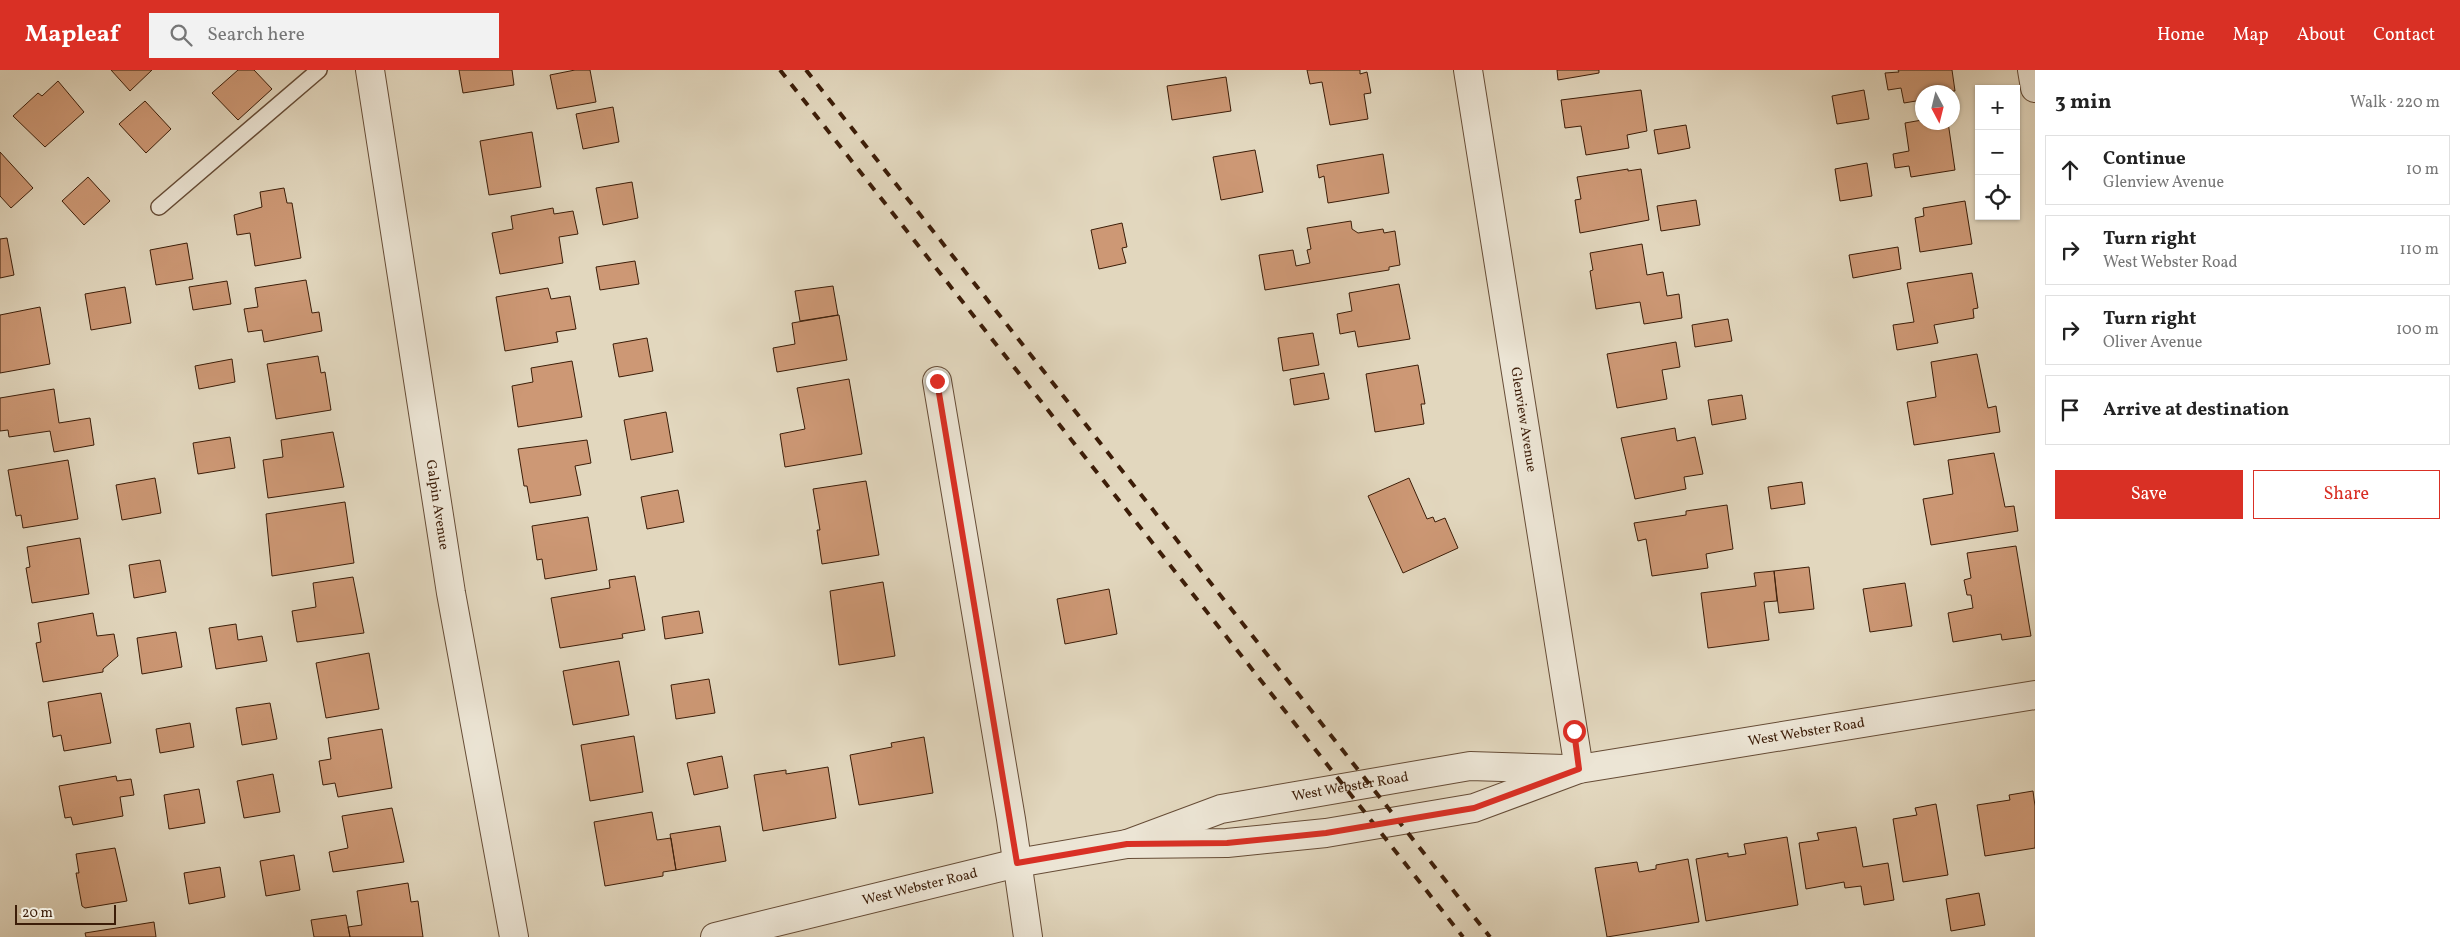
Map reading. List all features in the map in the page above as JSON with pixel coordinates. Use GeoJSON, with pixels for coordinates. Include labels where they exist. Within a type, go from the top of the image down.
{"type":"FeatureCollection","features":[{"type":"Feature","properties":{"kind":"street","name":"Galpin Avenue"},"geometry":{"type":"LineString","coordinates":[[370,70],[451,593],[514,937]]}},
{"type":"Feature","properties":{"kind":"street","name":"Glenview Avenue"},"geometry":{"type":"LineString","coordinates":[[1468,70],[1579,769]]}},
{"type":"Feature","properties":{"kind":"street"},"geometry":{"type":"LineString","coordinates":[[2032,70],[2035,88]]}},
{"type":"Feature","properties":{"kind":"street"},"geometry":{"type":"LineString","coordinates":[[937,381],[1028,937]]}},
{"type":"Feature","properties":{"kind":"street","name":"West Webster Road"},"geometry":{"type":"LineString","coordinates":[[1127,844],[1220,809],[1470,766],[1579,769],[2035,695]]}},
{"type":"Feature","properties":{"kind":"street","name":"West Webster Road"},"geometry":{"type":"LineString","coordinates":[[715,937],[1017,863],[1127,844],[1227,843],[1326,833],[1474,808],[1579,769]]}},
{"type":"Feature","properties":{"kind":"lane"},"geometry":{"type":"LineString","coordinates":[[159,207],[319,70]]}},
{"type":"Feature","properties":{"kind":"building"},"geometry":{"type":"Polygon","coordinates":[[[111,70],[152,70],[130,91],[111,70]]]}},
{"type":"Feature","properties":{"kind":"building"},"geometry":{"type":"Polygon","coordinates":[[[238,70],[254,70],[272,89],[238,120],[212,93],[238,70]]]}},
{"type":"Feature","properties":{"kind":"building"},"geometry":{"type":"Polygon","coordinates":[[[459,70],[512,70],[514,85],[463,93],[459,70]]]}},
{"type":"Feature","properties":{"kind":"building"},"geometry":{"type":"Polygon","coordinates":[[[575,70],[590,70],[596,102],[557,109],[550,75],[575,70]]]}},
{"type":"Feature","properties":{"kind":"building"},"geometry":{"type":"Polygon","coordinates":[[[1307,70],[1360,70],[1360,74],[1367,72],[1371,93],[1364,94],[1368,119],[1330,125],[1322,82],[1310,84],[1307,70]]]}},
{"type":"Feature","properties":{"kind":"building"},"geometry":{"type":"Polygon","coordinates":[[[1557,70],[1599,70],[1599,73],[1558,80],[1557,70]]]}},
{"type":"Feature","properties":{"kind":"building"},"geometry":{"type":"Polygon","coordinates":[[[1898,70],[1952,70],[1954,85],[1915,85],[1915,101],[1904,103],[1901,88],[1888,90],[1885,73],[1899,72],[1898,70]]]}},
{"type":"Feature","properties":{"kind":"building"},"geometry":{"type":"Polygon","coordinates":[[[1226,77],[1231,111],[1172,120],[1167,86],[1226,77]]]}},
{"type":"Feature","properties":{"kind":"building"},"geometry":{"type":"Polygon","coordinates":[[[58,81],[84,112],[45,147],[13,116],[38,93],[42,96],[58,81]]]}},
{"type":"Feature","properties":{"kind":"building"},"geometry":{"type":"Polygon","coordinates":[[[1641,90],[1647,131],[1627,135],[1629,148],[1586,155],[1581,126],[1565,128],[1561,100],[1641,90]]]}},
{"type":"Feature","properties":{"kind":"building"},"geometry":{"type":"Polygon","coordinates":[[[1864,90],[1869,119],[1837,124],[1832,96],[1864,90]]]}},
{"type":"Feature","properties":{"kind":"building"},"geometry":{"type":"Polygon","coordinates":[[[145,101],[171,129],[146,153],[119,124],[145,101]]]}},
{"type":"Feature","properties":{"kind":"building"},"geometry":{"type":"Polygon","coordinates":[[[613,107],[619,142],[583,149],[576,114],[613,107]]]}},
{"type":"Feature","properties":{"kind":"building"},"geometry":{"type":"Polygon","coordinates":[[[1915,121],[1915,130],[1949,130],[1955,170],[1911,177],[1909,166],[1895,168],[1893,154],[1909,151],[1905,123],[1915,121]]]}},
{"type":"Feature","properties":{"kind":"building"},"geometry":{"type":"Polygon","coordinates":[[[1686,125],[1690,148],[1658,154],[1654,130],[1686,125]]]}},
{"type":"Feature","properties":{"kind":"building"},"geometry":{"type":"Polygon","coordinates":[[[532,132],[541,187],[489,195],[480,141],[532,132]]]}},
{"type":"Feature","properties":{"kind":"building"},"geometry":{"type":"Polygon","coordinates":[[[1255,150],[1263,192],[1221,200],[1213,157],[1255,150]]]}},
{"type":"Feature","properties":{"kind":"building"},"geometry":{"type":"Polygon","coordinates":[[[0,152],[33,188],[11,208],[0,196],[0,152]]]}},
{"type":"Feature","properties":{"kind":"building"},"geometry":{"type":"Polygon","coordinates":[[[1383,154],[1389,193],[1328,203],[1324,176],[1319,178],[1317,165],[1383,154]]]}},
{"type":"Feature","properties":{"kind":"building"},"geometry":{"type":"Polygon","coordinates":[[[1867,163],[1872,196],[1840,201],[1835,169],[1867,163]]]}},
{"type":"Feature","properties":{"kind":"building"},"geometry":{"type":"Polygon","coordinates":[[[1628,169],[1628,171],[1641,169],[1649,220],[1580,233],[1575,200],[1581,199],[1577,177],[1628,169]]]}},
{"type":"Feature","properties":{"kind":"building"},"geometry":{"type":"Polygon","coordinates":[[[88,177],[110,201],[84,225],[62,201],[88,177]]]}},
{"type":"Feature","properties":{"kind":"building"},"geometry":{"type":"Polygon","coordinates":[[[632,182],[638,218],[603,225],[596,188],[632,182]]]}},
{"type":"Feature","properties":{"kind":"building"},"geometry":{"type":"Polygon","coordinates":[[[284,188],[287,203],[292,203],[301,258],[255,266],[250,233],[237,235],[234,215],[262,207],[260,192],[284,188]]]}},
{"type":"Feature","properties":{"kind":"building"},"geometry":{"type":"Polygon","coordinates":[[[1696,200],[1700,225],[1661,231],[1657,206],[1696,200]]]}},
{"type":"Feature","properties":{"kind":"building"},"geometry":{"type":"Polygon","coordinates":[[[1965,201],[1972,244],[1920,252],[1915,218],[1924,216],[1923,208],[1965,201]]]}},
{"type":"Feature","properties":{"kind":"building"},"geometry":{"type":"Polygon","coordinates":[[[553,208],[554,214],[573,211],[578,234],[559,237],[563,263],[500,274],[492,233],[513,229],[511,216],[553,208]]]}},
{"type":"Feature","properties":{"kind":"building"},"geometry":{"type":"Polygon","coordinates":[[[1351,221],[1352,229],[1358,233],[1383,229],[1384,233],[1395,231],[1400,265],[1389,267],[1389,270],[1265,290],[1259,255],[1293,250],[1296,266],[1310,263],[1307,250],[1311,249],[1307,228],[1351,221]]]}},
{"type":"Feature","properties":{"kind":"building"},"geometry":{"type":"Polygon","coordinates":[[[1122,223],[1127,247],[1122,248],[1126,263],[1099,269],[1091,230],[1122,223]]]}},
{"type":"Feature","properties":{"kind":"building"},"geometry":{"type":"Polygon","coordinates":[[[7,238],[14,275],[0,278],[0,239],[7,238]]]}},
{"type":"Feature","properties":{"kind":"building"},"geometry":{"type":"Polygon","coordinates":[[[187,243],[193,279],[156,285],[150,250],[187,243]]]}},
{"type":"Feature","properties":{"kind":"building"},"geometry":{"type":"Polygon","coordinates":[[[1642,244],[1647,275],[1663,272],[1667,296],[1679,294],[1682,318],[1644,324],[1640,302],[1596,309],[1590,271],[1593,270],[1590,253],[1642,244]]]}},
{"type":"Feature","properties":{"kind":"building"},"geometry":{"type":"Polygon","coordinates":[[[1898,247],[1901,269],[1853,278],[1849,255],[1898,247]]]}},
{"type":"Feature","properties":{"kind":"building"},"geometry":{"type":"Polygon","coordinates":[[[635,261],[639,284],[600,290],[596,267],[635,261]]]}},
{"type":"Feature","properties":{"kind":"building"},"geometry":{"type":"Polygon","coordinates":[[[1972,273],[1978,308],[1973,309],[1974,318],[1934,325],[1938,343],[1897,350],[1893,325],[1914,322],[1907,283],[1972,273]]]}},
{"type":"Feature","properties":{"kind":"building"},"geometry":{"type":"Polygon","coordinates":[[[306,280],[312,313],[319,312],[322,331],[264,342],[262,330],[248,332],[244,309],[258,307],[255,288],[306,280]]]}},
{"type":"Feature","properties":{"kind":"building"},"geometry":{"type":"Polygon","coordinates":[[[227,281],[231,304],[193,310],[189,287],[227,281]]]}},
{"type":"Feature","properties":{"kind":"building"},"geometry":{"type":"Polygon","coordinates":[[[1399,284],[1410,339],[1358,347],[1355,331],[1340,334],[1337,314],[1352,311],[1349,293],[1399,284]]]}},
{"type":"Feature","properties":{"kind":"building"},"geometry":{"type":"Polygon","coordinates":[[[833,286],[838,315],[800,321],[795,291],[833,286]]]}},
{"type":"Feature","properties":{"kind":"building"},"geometry":{"type":"Polygon","coordinates":[[[125,287],[131,323],[91,330],[85,294],[125,287]]]}},
{"type":"Feature","properties":{"kind":"building"},"geometry":{"type":"Polygon","coordinates":[[[548,288],[551,299],[570,296],[576,329],[556,332],[558,342],[505,351],[496,297],[548,288]]]}},
{"type":"Feature","properties":{"kind":"building"},"geometry":{"type":"Polygon","coordinates":[[[40,307],[50,364],[0,373],[0,315],[40,307]]]}},
{"type":"Feature","properties":{"kind":"building"},"geometry":{"type":"Polygon","coordinates":[[[839,315],[847,360],[777,372],[773,348],[795,344],[792,323],[839,315]]]}},
{"type":"Feature","properties":{"kind":"building"},"geometry":{"type":"Polygon","coordinates":[[[1728,319],[1732,341],[1695,347],[1692,325],[1728,319]]]}},
{"type":"Feature","properties":{"kind":"building"},"geometry":{"type":"Polygon","coordinates":[[[1313,333],[1319,365],[1283,371],[1278,338],[1313,333]]]}},
{"type":"Feature","properties":{"kind":"building"},"geometry":{"type":"Polygon","coordinates":[[[647,338],[653,371],[619,377],[613,344],[647,338]]]}},
{"type":"Feature","properties":{"kind":"building"},"geometry":{"type":"Polygon","coordinates":[[[1676,342],[1680,367],[1662,370],[1667,399],[1617,408],[1607,354],[1676,342]]]}},
{"type":"Feature","properties":{"kind":"building"},"geometry":{"type":"Polygon","coordinates":[[[1977,354],[1988,408],[1996,406],[2000,432],[1914,445],[1907,402],[1936,397],[1931,362],[1977,354]]]}},
{"type":"Feature","properties":{"kind":"building"},"geometry":{"type":"Polygon","coordinates":[[[318,356],[321,373],[325,372],[331,410],[276,419],[267,364],[318,356]]]}},
{"type":"Feature","properties":{"kind":"building"},"geometry":{"type":"Polygon","coordinates":[[[232,359],[235,382],[199,389],[195,366],[232,359]]]}},
{"type":"Feature","properties":{"kind":"building"},"geometry":{"type":"Polygon","coordinates":[[[572,361],[582,417],[518,427],[512,386],[533,382],[531,368],[572,361]]]}},
{"type":"Feature","properties":{"kind":"building"},"geometry":{"type":"Polygon","coordinates":[[[1418,365],[1425,404],[1421,404],[1424,424],[1375,432],[1366,374],[1418,365]]]}},
{"type":"Feature","properties":{"kind":"building"},"geometry":{"type":"Polygon","coordinates":[[[1324,373],[1329,399],[1294,405],[1290,379],[1324,373]]]}},
{"type":"Feature","properties":{"kind":"building"},"geometry":{"type":"Polygon","coordinates":[[[849,379],[862,454],[785,467],[780,434],[805,429],[797,388],[849,379]]]}},
{"type":"Feature","properties":{"kind":"building"},"geometry":{"type":"Polygon","coordinates":[[[54,389],[59,423],[90,418],[94,445],[54,452],[50,431],[9,437],[8,430],[0,431],[0,398],[54,389]]]}},
{"type":"Feature","properties":{"kind":"building"},"geometry":{"type":"Polygon","coordinates":[[[1742,395],[1746,419],[1712,425],[1708,400],[1742,395]]]}},
{"type":"Feature","properties":{"kind":"building"},"geometry":{"type":"Polygon","coordinates":[[[666,412],[673,452],[631,460],[624,420],[666,412]]]}},
{"type":"Feature","properties":{"kind":"building"},"geometry":{"type":"Polygon","coordinates":[[[1675,428],[1677,441],[1695,437],[1703,474],[1684,477],[1686,489],[1635,499],[1621,438],[1675,428]]]}},
{"type":"Feature","properties":{"kind":"building"},"geometry":{"type":"Polygon","coordinates":[[[333,432],[344,487],[268,498],[263,460],[283,457],[281,440],[333,432]]]}},
{"type":"Feature","properties":{"kind":"building"},"geometry":{"type":"Polygon","coordinates":[[[230,437],[235,468],[198,474],[193,443],[230,437]]]}},
{"type":"Feature","properties":{"kind":"building"},"geometry":{"type":"Polygon","coordinates":[[[587,440],[591,463],[575,466],[581,495],[530,503],[527,486],[524,486],[518,449],[587,440]]]}},
{"type":"Feature","properties":{"kind":"building"},"geometry":{"type":"Polygon","coordinates":[[[1994,453],[2005,507],[2014,506],[2018,531],[1931,545],[1923,499],[1953,494],[1948,460],[1994,453]]]}},
{"type":"Feature","properties":{"kind":"building"},"geometry":{"type":"Polygon","coordinates":[[[68,460],[78,519],[23,528],[21,515],[16,516],[8,470],[68,460]]]}},
{"type":"Feature","properties":{"kind":"building"},"geometry":{"type":"Polygon","coordinates":[[[155,478],[161,513],[122,520],[116,485],[155,478]]]}},
{"type":"Feature","properties":{"kind":"building"},"geometry":{"type":"Polygon","coordinates":[[[1409,478],[1427,519],[1433,517],[1435,522],[1445,518],[1458,548],[1403,573],[1368,496],[1409,478]]]}},
{"type":"Feature","properties":{"kind":"building"},"geometry":{"type":"Polygon","coordinates":[[[866,481],[879,555],[822,564],[817,530],[820,530],[813,489],[866,481]]]}},
{"type":"Feature","properties":{"kind":"building"},"geometry":{"type":"Polygon","coordinates":[[[1802,482],[1805,504],[1771,509],[1768,487],[1802,482]]]}},
{"type":"Feature","properties":{"kind":"building"},"geometry":{"type":"Polygon","coordinates":[[[678,490],[684,522],[647,529],[641,497],[678,490]]]}},
{"type":"Feature","properties":{"kind":"building"},"geometry":{"type":"Polygon","coordinates":[[[345,502],[354,563],[272,576],[266,514],[345,502]]]}},
{"type":"Feature","properties":{"kind":"building"},"geometry":{"type":"Polygon","coordinates":[[[1727,505],[1733,549],[1706,554],[1708,568],[1652,576],[1646,539],[1638,541],[1634,523],[1686,515],[1686,511],[1727,505]]]}},
{"type":"Feature","properties":{"kind":"building"},"geometry":{"type":"Polygon","coordinates":[[[588,517],[597,570],[545,579],[542,559],[537,560],[532,526],[588,517]]]}},
{"type":"Feature","properties":{"kind":"building"},"geometry":{"type":"Polygon","coordinates":[[[80,538],[89,594],[32,603],[26,568],[30,567],[27,547],[80,538]]]}},
{"type":"Feature","properties":{"kind":"building"},"geometry":{"type":"Polygon","coordinates":[[[2016,546],[2031,636],[2002,640],[2001,634],[1953,642],[1948,613],[1973,608],[1971,595],[1967,595],[1964,580],[1971,578],[1967,553],[2016,546]]]}},
{"type":"Feature","properties":{"kind":"building"},"geometry":{"type":"Polygon","coordinates":[[[160,560],[166,592],[134,598],[129,565],[160,560]]]}},
{"type":"Feature","properties":{"kind":"building"},"geometry":{"type":"Polygon","coordinates":[[[1809,567],[1814,609],[1779,613],[1774,571],[1809,567]]]}},
{"type":"Feature","properties":{"kind":"building"},"geometry":{"type":"Polygon","coordinates":[[[1774,571],[1777,601],[1764,602],[1769,640],[1708,648],[1701,593],[1756,586],[1754,573],[1774,571]]]}},
{"type":"Feature","properties":{"kind":"building"},"geometry":{"type":"Polygon","coordinates":[[[635,576],[645,630],[622,634],[623,638],[560,648],[551,598],[610,588],[609,580],[635,576]]]}},
{"type":"Feature","properties":{"kind":"building"},"geometry":{"type":"Polygon","coordinates":[[[353,577],[364,633],[297,642],[292,611],[316,607],[313,583],[353,577]]]}},
{"type":"Feature","properties":{"kind":"building"},"geometry":{"type":"Polygon","coordinates":[[[883,582],[895,656],[839,665],[830,591],[883,582]]]}},
{"type":"Feature","properties":{"kind":"building"},"geometry":{"type":"Polygon","coordinates":[[[1905,583],[1912,626],[1870,632],[1863,589],[1905,583]]]}},
{"type":"Feature","properties":{"kind":"building"},"geometry":{"type":"Polygon","coordinates":[[[1109,589],[1117,634],[1065,644],[1057,599],[1109,589]]]}},
{"type":"Feature","properties":{"kind":"building"},"geometry":{"type":"Polygon","coordinates":[[[699,611],[703,633],[665,639],[662,617],[699,611]]]}},
{"type":"Feature","properties":{"kind":"building"},"geometry":{"type":"Polygon","coordinates":[[[93,613],[97,636],[114,634],[118,656],[103,669],[103,672],[43,682],[36,643],[41,642],[38,623],[93,613]]]}},
{"type":"Feature","properties":{"kind":"building"},"geometry":{"type":"Polygon","coordinates":[[[236,624],[238,640],[262,636],[267,661],[216,669],[209,628],[236,624]]]}},
{"type":"Feature","properties":{"kind":"building"},"geometry":{"type":"Polygon","coordinates":[[[176,632],[182,667],[142,674],[137,638],[176,632]]]}},
{"type":"Feature","properties":{"kind":"building"},"geometry":{"type":"Polygon","coordinates":[[[369,653],[379,709],[326,718],[316,663],[369,653]]]}},
{"type":"Feature","properties":{"kind":"building"},"geometry":{"type":"Polygon","coordinates":[[[619,661],[629,715],[573,725],[563,671],[619,661]]]}},
{"type":"Feature","properties":{"kind":"building"},"geometry":{"type":"Polygon","coordinates":[[[709,679],[715,713],[676,719],[671,685],[709,679]]]}},
{"type":"Feature","properties":{"kind":"building"},"geometry":{"type":"Polygon","coordinates":[[[101,693],[111,743],[64,751],[61,735],[53,737],[48,702],[101,693]]]}},
{"type":"Feature","properties":{"kind":"building"},"geometry":{"type":"Polygon","coordinates":[[[270,703],[277,739],[242,745],[236,708],[270,703]]]}},
{"type":"Feature","properties":{"kind":"building"},"geometry":{"type":"Polygon","coordinates":[[[190,723],[194,747],[160,753],[156,729],[190,723]]]}},
{"type":"Feature","properties":{"kind":"building"},"geometry":{"type":"Polygon","coordinates":[[[382,729],[392,788],[338,797],[335,783],[323,785],[319,761],[331,759],[328,738],[382,729]]]}},
{"type":"Feature","properties":{"kind":"building"},"geometry":{"type":"Polygon","coordinates":[[[634,736],[643,792],[590,801],[581,745],[634,736]]]}},
{"type":"Feature","properties":{"kind":"building"},"geometry":{"type":"Polygon","coordinates":[[[924,737],[933,793],[859,805],[850,755],[892,747],[891,743],[924,737]]]}},
{"type":"Feature","properties":{"kind":"building"},"geometry":{"type":"Polygon","coordinates":[[[722,756],[728,788],[694,795],[687,763],[722,756]]]}},
{"type":"Feature","properties":{"kind":"building"},"geometry":{"type":"Polygon","coordinates":[[[828,767],[836,818],[763,831],[754,775],[786,770],[786,774],[828,767]]]}},
{"type":"Feature","properties":{"kind":"building"},"geometry":{"type":"Polygon","coordinates":[[[273,774],[280,812],[244,818],[237,781],[273,774]]]}},
{"type":"Feature","properties":{"kind":"building"},"geometry":{"type":"Polygon","coordinates":[[[116,776],[117,781],[131,779],[134,795],[120,797],[123,816],[73,825],[71,817],[65,818],[59,786],[116,776]]]}},
{"type":"Feature","properties":{"kind":"building"},"geometry":{"type":"Polygon","coordinates":[[[199,789],[205,823],[169,829],[164,795],[199,789]]]}},
{"type":"Feature","properties":{"kind":"building"},"geometry":{"type":"Polygon","coordinates":[[[2033,791],[2035,848],[1985,856],[1977,805],[2010,800],[2009,795],[2033,791]]]}},
{"type":"Feature","properties":{"kind":"building"},"geometry":{"type":"Polygon","coordinates":[[[1936,804],[1948,875],[1903,882],[1893,819],[1917,815],[1915,808],[1936,804]]]}},
{"type":"Feature","properties":{"kind":"building"},"geometry":{"type":"Polygon","coordinates":[[[392,808],[404,862],[333,872],[329,852],[348,848],[342,816],[392,808]]]}},
{"type":"Feature","properties":{"kind":"building"},"geometry":{"type":"Polygon","coordinates":[[[652,812],[657,840],[671,838],[676,870],[663,872],[663,876],[605,886],[594,822],[652,812]]]}},
{"type":"Feature","properties":{"kind":"building"},"geometry":{"type":"Polygon","coordinates":[[[720,826],[726,861],[676,870],[670,834],[720,826]]]}},
{"type":"Feature","properties":{"kind":"building"},"geometry":{"type":"Polygon","coordinates":[[[1856,827],[1863,867],[1888,863],[1894,900],[1864,905],[1861,886],[1845,888],[1844,882],[1806,889],[1799,843],[1819,840],[1817,833],[1856,827]]]}},
{"type":"Feature","properties":{"kind":"building"},"geometry":{"type":"Polygon","coordinates":[[[1787,837],[1798,905],[1706,921],[1696,859],[1728,853],[1728,857],[1746,854],[1744,844],[1787,837]]]}},
{"type":"Feature","properties":{"kind":"building"},"geometry":{"type":"Polygon","coordinates":[[[115,848],[127,901],[85,908],[82,906],[76,873],[79,873],[76,854],[115,848]]]}},
{"type":"Feature","properties":{"kind":"building"},"geometry":{"type":"Polygon","coordinates":[[[294,855],[300,890],[266,896],[260,861],[294,855]]]}},
{"type":"Feature","properties":{"kind":"building"},"geometry":{"type":"Polygon","coordinates":[[[1688,859],[1699,922],[1607,937],[1595,868],[1637,862],[1639,872],[1656,869],[1656,865],[1688,859]]]}},
{"type":"Feature","properties":{"kind":"building"},"geometry":{"type":"Polygon","coordinates":[[[220,867],[225,897],[189,904],[184,873],[220,867]]]}},
{"type":"Feature","properties":{"kind":"building"},"geometry":{"type":"Polygon","coordinates":[[[408,883],[411,902],[418,901],[423,937],[350,937],[348,927],[362,925],[357,891],[408,883]]]}},
{"type":"Feature","properties":{"kind":"building"},"geometry":{"type":"Polygon","coordinates":[[[1979,893],[1985,925],[1951,931],[1946,899],[1979,893]]]}},
{"type":"Feature","properties":{"kind":"building"},"geometry":{"type":"Polygon","coordinates":[[[346,915],[350,937],[314,937],[311,920],[346,915]]]}},
{"type":"Feature","properties":{"kind":"building"},"geometry":{"type":"Polygon","coordinates":[[[154,922],[156,937],[86,937],[85,933],[154,922]]]}},
{"type":"Feature","properties":{"kind":"railway"},"geometry":{"type":"LineString","coordinates":[[780,70],[1463,937]]}},
{"type":"Feature","properties":{"kind":"railway"},"geometry":{"type":"LineString","coordinates":[[806,70],[1490,937]]}},
{"type":"Feature","properties":{"kind":"route"},"geometry":{"type":"LineString","coordinates":[[937,381],[1017,863],[1127,844],[1227,843],[1326,833],[1474,808],[1579,769],[1574,731]]}}]}
